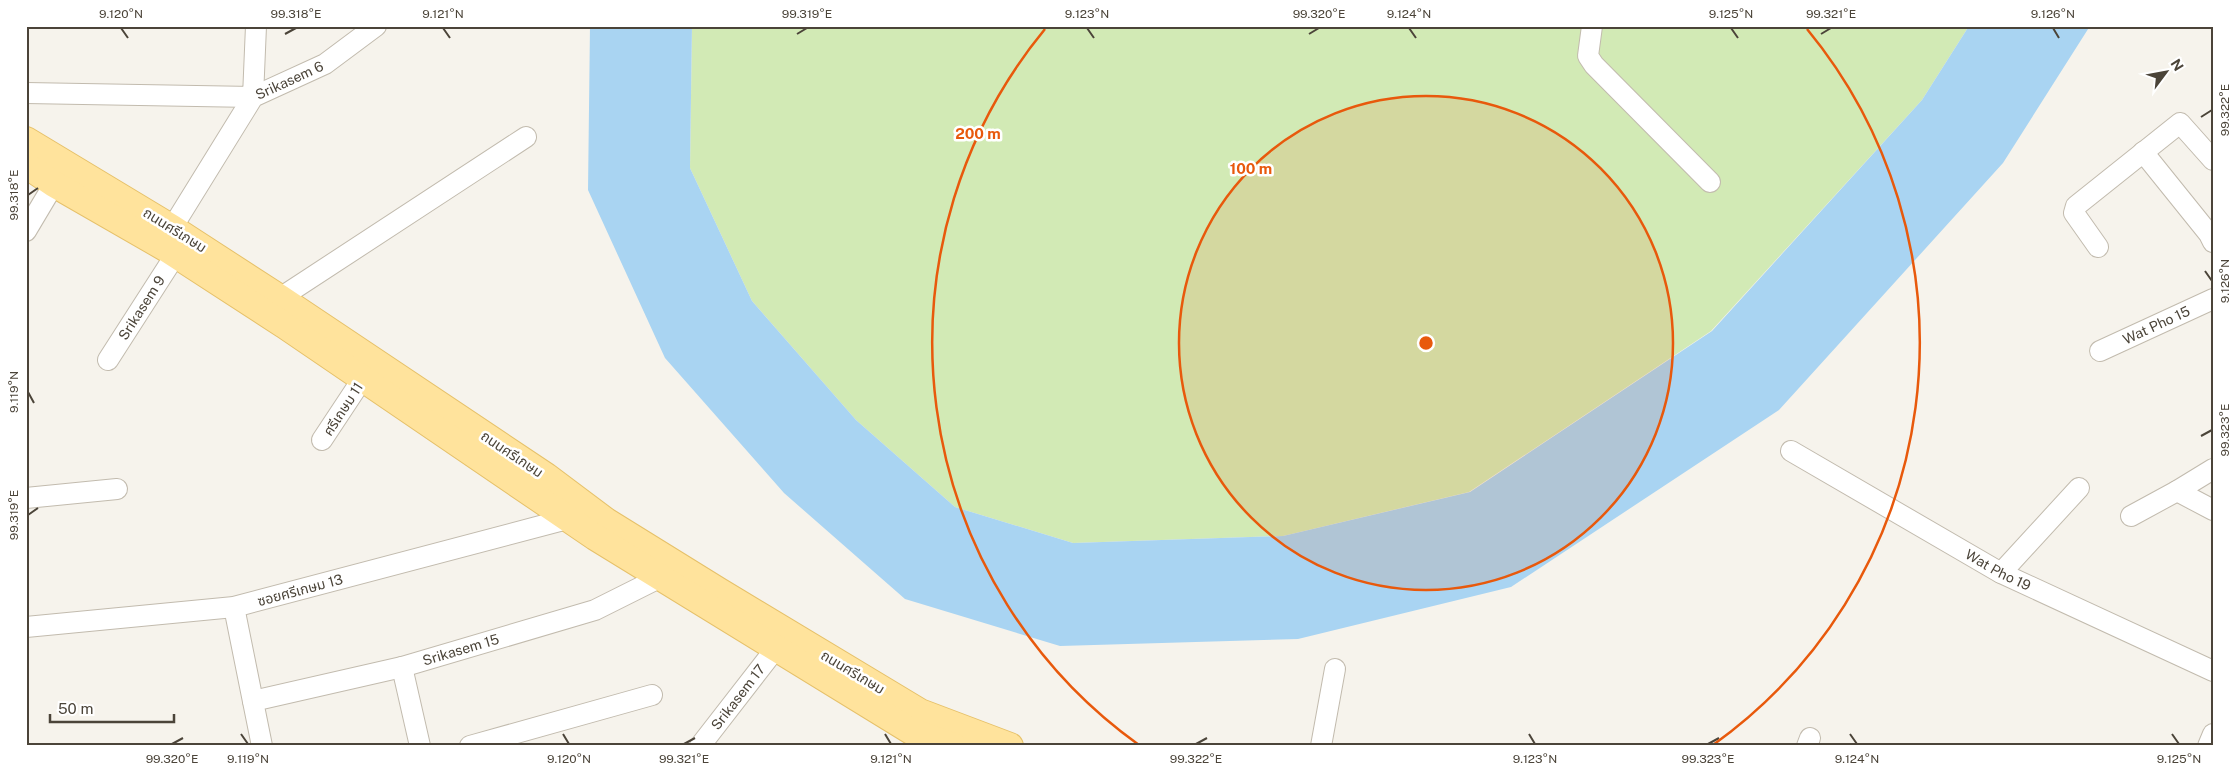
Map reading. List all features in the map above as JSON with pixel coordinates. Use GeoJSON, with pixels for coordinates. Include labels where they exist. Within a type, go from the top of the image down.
{"type":"FeatureCollection","features":[{"type":"Feature","properties":{"kind":"main road","name":"ถนนศรีเกษม"},"geometry":{"type":"LineString","coordinates":[[26,140],[172,228],[546,476],[606,521],[920,712],[946,735]]}},
{"type":"Feature","properties":{"kind":"main road","name":"ถนนศรีเกษม"},"geometry":{"type":"LineString","coordinates":[[26,165],[54,184],[176,254],[363,378],[567,519],[709,609],[911,731],[1010,746]]}},
{"type":"Feature","properties":{"kind":"street"},"geometry":{"type":"LineString","coordinates":[[26,93],[253,96],[256,26]]}},
{"type":"Feature","properties":{"kind":"street","name":"Srikasem 6"},"geometry":{"type":"LineString","coordinates":[[172,228],[253,96],[325,64],[376,26]]}},
{"type":"Feature","properties":{"kind":"street"},"geometry":{"type":"LineString","coordinates":[[1592,26],[1588,56],[1594,65],[1710,182]]}},
{"type":"Feature","properties":{"kind":"street"},"geometry":{"type":"LineString","coordinates":[[2098,248],[2074,213],[2076,206],[2180,123],[2213,160]]}},
{"type":"Feature","properties":{"kind":"street"},"geometry":{"type":"LineString","coordinates":[[280,298],[526,137]]}},
{"type":"Feature","properties":{"kind":"street"},"geometry":{"type":"LineString","coordinates":[[2143,152],[2209,234],[2213,242]]}},
{"type":"Feature","properties":{"kind":"street"},"geometry":{"type":"LineString","coordinates":[[26,231],[54,184]]}},
{"type":"Feature","properties":{"kind":"street","name":"Srikasem 9"},"geometry":{"type":"LineString","coordinates":[[108,360],[176,254]]}},
{"type":"Feature","properties":{"kind":"street","name":"Wat Pho 15"},"geometry":{"type":"LineString","coordinates":[[2100,351],[2213,299]]}},
{"type":"Feature","properties":{"kind":"street","name":"ศรีเกษม 11"},"geometry":{"type":"LineString","coordinates":[[322,440],[363,378]]}},
{"type":"Feature","properties":{"kind":"street","name":"Wat Pho 19"},"geometry":{"type":"LineString","coordinates":[[1791,451],[2001,573],[2213,671]]}},
{"type":"Feature","properties":{"kind":"street"},"geometry":{"type":"LineString","coordinates":[[2131,516],[2213,469]]}},
{"type":"Feature","properties":{"kind":"street"},"geometry":{"type":"LineString","coordinates":[[2001,573],[2079,488]]}},
{"type":"Feature","properties":{"kind":"street"},"geometry":{"type":"LineString","coordinates":[[26,498],[118,489]]}},
{"type":"Feature","properties":{"kind":"street"},"geometry":{"type":"LineString","coordinates":[[2177,491],[2213,510]]}},
{"type":"Feature","properties":{"kind":"street","name":"ซอยศรีเกษม 13"},"geometry":{"type":"LineString","coordinates":[[26,627],[234,607],[567,519]]}},
{"type":"Feature","properties":{"kind":"street","name":"Srikasem 15"},"geometry":{"type":"LineString","coordinates":[[253,701],[402,667],[595,610],[661,577]]}},
{"type":"Feature","properties":{"kind":"street"},"geometry":{"type":"LineString","coordinates":[[234,607],[262,746]]}},
{"type":"Feature","properties":{"kind":"street","name":"Srikasem 17"},"geometry":{"type":"LineString","coordinates":[[700,746],[776,648]]}},
{"type":"Feature","properties":{"kind":"street"},"geometry":{"type":"LineString","coordinates":[[402,667],[420,746]]}},
{"type":"Feature","properties":{"kind":"street"},"geometry":{"type":"LineString","coordinates":[[1321,746],[1335,669]]}},
{"type":"Feature","properties":{"kind":"street"},"geometry":{"type":"LineString","coordinates":[[470,746],[652,695]]}},
{"type":"Feature","properties":{"kind":"street"},"geometry":{"type":"LineString","coordinates":[[2208,746],[2213,734]]}},
{"type":"Feature","properties":{"kind":"green space"},"geometry":{"type":"Polygon","coordinates":[[[692,26],[1969,26],[1922,100],[1711,331],[1469,492],[1283,536],[1073,543],[955,507],[856,420],[752,301],[690,168],[692,26]]]}},
{"type":"Feature","properties":{"kind":"water"},"geometry":{"type":"Polygon","coordinates":[[[590,26],[692,26],[690,168],[752,301],[856,420],[955,507],[1073,543],[1283,536],[1470,492],[1712,331],[1922,100],[1969,26],[2090,26],[2003,163],[1779,410],[1511,587],[1298,639],[1060,646],[905,599],[784,493],[665,358],[588,190],[590,26]]]}}]}
